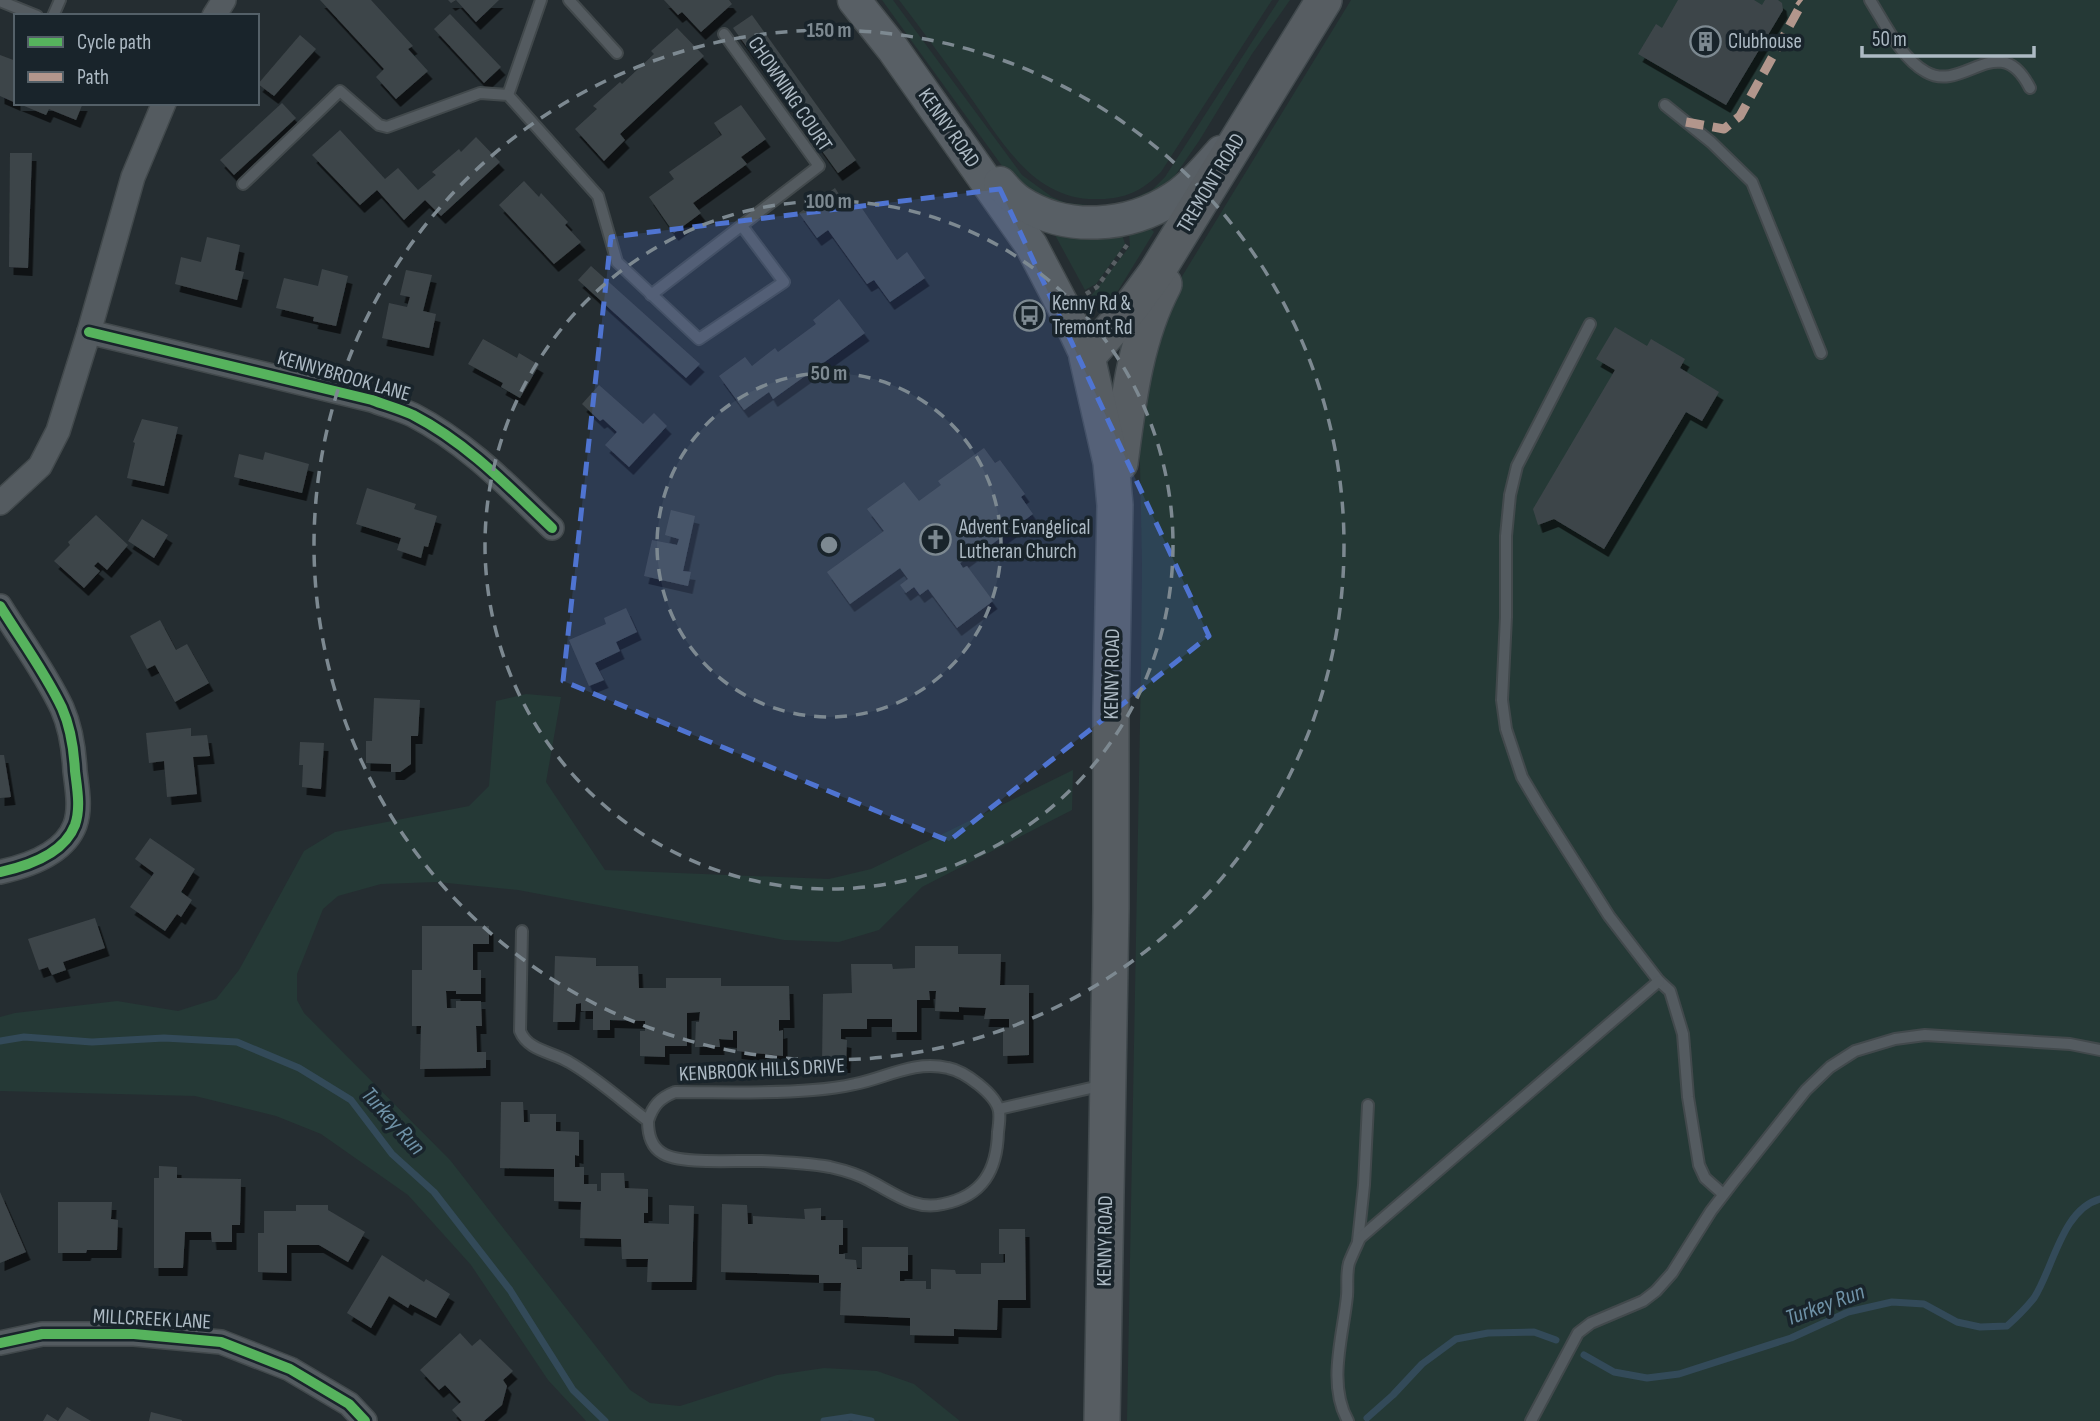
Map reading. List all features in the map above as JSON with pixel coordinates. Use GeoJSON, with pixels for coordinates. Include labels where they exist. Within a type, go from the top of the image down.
{"type":"FeatureCollection","features":[{"type":"Feature","properties":{"kind":"main road","name":"KENNY ROAD"},"geometry":{"type":"LineString","coordinates":[[854,0],[893,49],[1031,245],[1087,357],[1111,463],[1115,505],[1102,1421]]}},
{"type":"Feature","properties":{"kind":"main road","name":"TREMONT ROAD"},"geometry":{"type":"LineString","coordinates":[[1087,357],[1131,307],[1156,273],[1324,0]]}},
{"type":"Feature","properties":{"kind":"main road"},"geometry":{"type":"LineString","coordinates":[[965,151],[1018,201],[1049,216],[1076,223],[1123,219],[1154,210],[1177,196],[1209,166],[1257,107]]}},
{"type":"Feature","properties":{"kind":"main road"},"geometry":{"type":"LineString","coordinates":[[1115,505],[1128,400],[1146,326],[1184,246],[1253,127],[1257,107]]}},
{"type":"Feature","properties":{"kind":"street"},"geometry":{"type":"LineString","coordinates":[[0,503],[40,466],[58,431],[133,177],[163,105]]}},
{"type":"Feature","properties":{"kind":"street","name":"KENNYBROOK LANE"},"geometry":{"type":"LineString","coordinates":[[89,332],[372,400],[411,414],[450,437],[482,461],[552,528]]}},
{"type":"Feature","properties":{"kind":"street"},"geometry":{"type":"LineString","coordinates":[[0,606],[63,710],[74,755],[78,807],[75,825],[65,840],[51,853],[20,868],[0,872]]}},
{"type":"Feature","properties":{"kind":"street","name":"MILLCREEK LANE"},"geometry":{"type":"LineString","coordinates":[[0,1343],[42,1335],[108,1334],[221,1342],[290,1368],[349,1404],[365,1421]]}},
{"type":"Feature","properties":{"kind":"lane"},"geometry":{"type":"LineString","coordinates":[[508,95],[541,0]]}},
{"type":"Feature","properties":{"kind":"lane"},"geometry":{"type":"LineString","coordinates":[[569,0],[617,53]]}},
{"type":"Feature","properties":{"kind":"lane"},"geometry":{"type":"LineString","coordinates":[[1870,0],[1904,50],[1928,73],[1939,77],[1951,76],[1979,64],[2004,62],[2024,75],[2030,88]]}},
{"type":"Feature","properties":{"kind":"lane"},"geometry":{"type":"LineString","coordinates":[[0,1],[32,14]]}},
{"type":"Feature","properties":{"kind":"lane","name":"CHOWNING COURT"},"geometry":{"type":"LineString","coordinates":[[651,295],[818,166],[724,34]]}},
{"type":"Feature","properties":{"kind":"lane"},"geometry":{"type":"LineString","coordinates":[[243,184],[340,91],[379,125],[387,127],[480,93],[508,95],[598,196],[617,262],[699,339],[785,282],[742,226]]}},
{"type":"Feature","properties":{"kind":"lane"},"geometry":{"type":"LineString","coordinates":[[1665,105],[1711,142],[1752,182],[1821,353]]}},
{"type":"Feature","properties":{"kind":"lane"},"geometry":{"type":"LineString","coordinates":[[1590,324],[1517,466],[1510,495],[1506,536],[1502,700],[1506,729],[1522,777],[1609,916],[1659,981],[1670,991],[1683,1034],[1688,1097],[1699,1165],[1705,1178],[1723,1195]]}},
{"type":"Feature","properties":{"kind":"lane"},"geometry":{"type":"LineString","coordinates":[[522,931],[520,1031],[523,1039],[569,1062],[648,1121],[654,1147],[670,1158],[764,1161],[830,1167],[867,1179],[908,1202],[926,1206],[943,1205],[977,1190],[990,1174],[998,1153],[999,1110],[1107,1085]]}},
{"type":"Feature","properties":{"kind":"lane"},"geometry":{"type":"LineString","coordinates":[[1349,1421],[1343,1412],[1340,1396],[1339,1339],[1347,1297],[1348,1266],[1360,1238],[1659,981]]}},
{"type":"Feature","properties":{"kind":"lane"},"geometry":{"type":"LineString","coordinates":[[1531,1421],[1578,1333],[1591,1323],[1643,1301],[1656,1291],[1672,1273],[1723,1195],[1806,1090],[1830,1068],[1856,1051],[1895,1039],[1925,1035],[2096,1048]]}},
{"type":"Feature","properties":{"kind":"lane","name":"KENBROOK HILLS DRIVE"},"geometry":{"type":"LineString","coordinates":[[648,1121],[657,1102],[675,1092],[813,1090],[856,1084],[901,1069],[926,1066],[948,1068],[966,1076],[990,1096],[999,1110]]}},
{"type":"Feature","properties":{"kind":"lane"},"geometry":{"type":"LineString","coordinates":[[1357,1244],[1363,1197],[1368,1105]]}},
{"type":"Feature","properties":{"kind":"path"},"geometry":{"type":"LineString","coordinates":[[1085,294],[1097,287],[1127,245],[1126,233]]}},
{"type":"Feature","properties":{"kind":"path"},"geometry":{"type":"LineString","coordinates":[[1027,325],[1034,322]]}},
{"type":"Feature","properties":{"kind":"highlighted area"},"geometry":{"type":"Polygon","coordinates":[[[1000,189],[1209,636],[949,841],[563,681],[611,237],[1000,189]]]}},
{"type":"Feature","properties":{"kind":"green space"},"geometry":{"type":"Polygon","coordinates":[[[882,0],[893,0],[1022,175],[1052,197],[1066,203],[1116,205],[1117,211],[1057,207],[1017,182],[1005,170],[882,0]]]}},
{"type":"Feature","properties":{"kind":"green space"},"geometry":{"type":"Polygon","coordinates":[[[899,0],[1272,0],[1161,172],[1134,192],[1100,199],[1076,197],[1055,190],[1037,179],[1021,164],[899,0]]]}},
{"type":"Feature","properties":{"kind":"green space"},"geometry":{"type":"Polygon","coordinates":[[[1279,0],[1290,0],[1167,187],[1124,210],[1123,203],[1152,190],[1165,177],[1279,0]]]}},
{"type":"Feature","properties":{"kind":"green space"},"geometry":{"type":"Polygon","coordinates":[[[1351,0],[2100,0],[2100,1421],[1127,1421],[1141,669],[1139,415],[1170,296],[1351,0]]]}},
{"type":"Feature","properties":{"kind":"green space"},"geometry":{"type":"Polygon","coordinates":[[[1148,226],[1154,232],[1116,294],[1096,301],[1091,296],[1130,246],[1129,233],[1148,226]]]}},
{"type":"Feature","properties":{"kind":"green space"},"geometry":{"type":"Polygon","coordinates":[[[1122,234],[1125,244],[1096,284],[1085,290],[1055,235],[1122,234]]]}},
{"type":"Feature","properties":{"kind":"green space"},"geometry":{"type":"Polygon","coordinates":[[[526,694],[561,697],[546,782],[605,870],[829,879],[871,869],[1073,770],[1072,810],[922,887],[879,930],[839,942],[784,940],[518,890],[437,882],[381,884],[338,896],[323,909],[297,974],[297,1000],[304,1013],[450,1160],[630,1390],[650,1403],[680,1406],[777,1375],[824,1368],[877,1371],[914,1384],[960,1421],[586,1421],[548,1380],[471,1265],[408,1195],[321,1134],[276,1116],[195,1096],[0,1091],[0,1017],[117,1001],[178,1011],[216,999],[239,970],[304,851],[335,832],[469,806],[489,786],[496,701],[526,694]]]}},
{"type":"Feature","properties":{"kind":"building"},"geometry":{"type":"Polygon","coordinates":[[[320,0],[371,0],[413,46],[408,49],[428,71],[396,99],[376,77],[384,69],[320,0]]]}},
{"type":"Feature","properties":{"kind":"building"},"geometry":{"type":"Polygon","coordinates":[[[456,0],[499,0],[476,22],[456,0]]]}},
{"type":"Feature","properties":{"kind":"building"},"geometry":{"type":"Polygon","coordinates":[[[664,0],[729,0],[732,4],[701,32],[682,12],[678,15],[664,0]]]}},
{"type":"Feature","properties":{"kind":"building","name":"Clubhouse"},"geometry":{"type":"Polygon","coordinates":[[[1678,0],[1754,0],[1762,5],[1765,0],[1778,0],[1782,3],[1783,10],[1726,105],[1638,54],[1656,24],[1662,28],[1678,0]]]}},
{"type":"Feature","properties":{"kind":"building"},"geometry":{"type":"Polygon","coordinates":[[[450,14],[501,67],[484,83],[434,29],[450,14]]]}},
{"type":"Feature","properties":{"kind":"building"},"geometry":{"type":"Polygon","coordinates":[[[752,15],[856,160],[838,173],[733,28],[752,15]]]}},
{"type":"Feature","properties":{"kind":"building"},"geometry":{"type":"Polygon","coordinates":[[[677,28],[704,56],[620,134],[625,140],[604,161],[575,129],[597,109],[593,106],[620,82],[622,84],[654,54],[651,51],[677,28]]]}},
{"type":"Feature","properties":{"kind":"building"},"geometry":{"type":"Polygon","coordinates":[[[300,35],[316,49],[274,96],[259,83],[300,35]]]}},
{"type":"Feature","properties":{"kind":"building"},"geometry":{"type":"Polygon","coordinates":[[[0,55],[14,60],[14,102],[0,96],[0,55]]]}},
{"type":"Feature","properties":{"kind":"building"},"geometry":{"type":"Polygon","coordinates":[[[282,103],[296,118],[234,175],[220,160],[282,103]]]}},
{"type":"Feature","properties":{"kind":"building"},"geometry":{"type":"Polygon","coordinates":[[[22,105],[82,105],[76,120],[49,109],[46,115],[22,105]]]}},
{"type":"Feature","properties":{"kind":"building"},"geometry":{"type":"Polygon","coordinates":[[[741,105],[766,139],[741,157],[747,164],[693,203],[701,213],[674,233],[649,197],[674,179],[669,172],[722,135],[714,123],[741,105]]]}},
{"type":"Feature","properties":{"kind":"building"},"geometry":{"type":"Polygon","coordinates":[[[340,130],[385,179],[398,168],[418,190],[436,175],[432,172],[459,149],[461,152],[476,137],[500,162],[441,216],[425,200],[404,220],[377,190],[360,205],[312,155],[340,130]]]}},
{"type":"Feature","properties":{"kind":"building"},"geometry":{"type":"Polygon","coordinates":[[[10,153],[32,153],[28,268],[9,267],[10,153]]]}},
{"type":"Feature","properties":{"kind":"building"},"geometry":{"type":"Polygon","coordinates":[[[524,181],[539,197],[541,193],[568,222],[565,225],[581,242],[554,264],[499,205],[524,181]]]}},
{"type":"Feature","properties":{"kind":"building"},"geometry":{"type":"Polygon","coordinates":[[[835,188],[850,211],[859,204],[897,260],[907,252],[925,278],[890,302],[874,280],[867,284],[828,230],[817,238],[799,213],[835,188]]]}},
{"type":"Feature","properties":{"kind":"building"},"geometry":{"type":"Polygon","coordinates":[[[207,237],[240,245],[235,270],[244,272],[237,300],[175,284],[181,257],[201,262],[207,237]]]}},
{"type":"Feature","properties":{"kind":"building"},"geometry":{"type":"Polygon","coordinates":[[[591,266],[700,364],[686,378],[578,280],[591,266]]]}},
{"type":"Feature","properties":{"kind":"building"},"geometry":{"type":"Polygon","coordinates":[[[322,269],[348,276],[336,326],[313,321],[314,317],[276,308],[284,278],[318,286],[322,269]]]}},
{"type":"Feature","properties":{"kind":"building"},"geometry":{"type":"Polygon","coordinates":[[[406,270],[432,275],[423,311],[436,314],[429,348],[382,338],[389,303],[407,307],[410,297],[400,295],[406,270]]]}},
{"type":"Feature","properties":{"kind":"building"},"geometry":{"type":"Polygon","coordinates":[[[839,299],[865,333],[773,399],[769,392],[744,410],[719,376],[745,357],[752,366],[775,348],[778,352],[816,324],[813,320],[839,299]]]}},
{"type":"Feature","properties":{"kind":"building"},"geometry":{"type":"Polygon","coordinates":[[[1615,327],[1647,346],[1651,339],[1685,359],[1680,368],[1719,392],[1702,421],[1686,412],[1604,549],[1554,519],[1538,525],[1533,509],[1615,370],[1596,359],[1615,327]]]}},
{"type":"Feature","properties":{"kind":"building"},"geometry":{"type":"Polygon","coordinates":[[[483,339],[517,358],[519,353],[539,365],[520,398],[501,387],[503,383],[468,364],[483,339]]]}},
{"type":"Feature","properties":{"kind":"building"},"geometry":{"type":"Polygon","coordinates":[[[599,385],[643,424],[654,413],[667,426],[629,467],[605,445],[617,432],[582,404],[599,385]]]}},
{"type":"Feature","properties":{"kind":"building"},"geometry":{"type":"Polygon","coordinates":[[[142,419],[178,427],[164,486],[127,478],[135,443],[133,442],[142,419]]]}},
{"type":"Feature","properties":{"kind":"building","name":"Advent Evangelical Lutheran Church"},"geometry":{"type":"Polygon","coordinates":[[[984,448],[995,463],[1000,460],[1025,494],[1021,497],[1033,514],[984,550],[982,547],[960,563],[963,568],[967,566],[993,601],[957,628],[928,589],[920,595],[914,587],[906,593],[900,585],[908,579],[900,568],[850,604],[827,572],[884,531],[867,509],[904,482],[919,501],[941,485],[938,481],[984,448]]]}},
{"type":"Feature","properties":{"kind":"building"},"geometry":{"type":"Polygon","coordinates":[[[265,452],[309,464],[302,493],[234,477],[239,454],[263,460],[265,452]]]}},
{"type":"Feature","properties":{"kind":"building"},"geometry":{"type":"Polygon","coordinates":[[[367,488],[416,504],[414,509],[437,516],[428,547],[424,546],[421,558],[397,550],[401,538],[356,524],[367,488]]]}},
{"type":"Feature","properties":{"kind":"building"},"geometry":{"type":"Polygon","coordinates":[[[671,510],[695,516],[683,571],[691,572],[688,586],[644,576],[652,540],[677,545],[679,539],[665,535],[671,510]]]}},
{"type":"Feature","properties":{"kind":"building"},"geometry":{"type":"Polygon","coordinates":[[[96,515],[128,545],[107,570],[98,562],[94,566],[100,571],[84,588],[54,561],[70,545],[68,542],[96,515]]]}},
{"type":"Feature","properties":{"kind":"building"},"geometry":{"type":"Polygon","coordinates":[[[142,519],[168,535],[154,558],[128,541],[142,519]]]}},
{"type":"Feature","properties":{"kind":"building"},"geometry":{"type":"Polygon","coordinates":[[[626,608],[637,632],[616,642],[620,651],[595,663],[604,680],[589,686],[569,640],[606,624],[604,618],[626,608]]]}},
{"type":"Feature","properties":{"kind":"building"},"geometry":{"type":"Polygon","coordinates":[[[160,620],[176,650],[187,644],[209,683],[175,702],[155,665],[147,669],[130,636],[160,620]]]}},
{"type":"Feature","properties":{"kind":"building"},"geometry":{"type":"Polygon","coordinates":[[[374,698],[420,700],[418,736],[411,736],[411,764],[400,772],[391,772],[391,764],[366,763],[366,741],[372,741],[374,698]]]}},
{"type":"Feature","properties":{"kind":"building"},"geometry":{"type":"Polygon","coordinates":[[[191,728],[191,736],[207,735],[210,756],[193,757],[197,794],[167,797],[164,761],[149,763],[146,733],[191,728]]]}},
{"type":"Feature","properties":{"kind":"building"},"geometry":{"type":"Polygon","coordinates":[[[300,742],[324,743],[321,789],[302,787],[300,742]]]}},
{"type":"Feature","properties":{"kind":"building"},"geometry":{"type":"Polygon","coordinates":[[[0,755],[4,755],[11,797],[0,798],[0,755]]]}},
{"type":"Feature","properties":{"kind":"building"},"geometry":{"type":"Polygon","coordinates":[[[150,838],[195,869],[181,892],[192,900],[181,917],[177,914],[165,931],[130,907],[154,873],[135,859],[150,838]]]}},
{"type":"Feature","properties":{"kind":"building"},"geometry":{"type":"Polygon","coordinates":[[[95,918],[105,948],[63,962],[66,970],[52,975],[48,967],[39,970],[28,939],[95,918]]]}},
{"type":"Feature","properties":{"kind":"building"},"geometry":{"type":"Polygon","coordinates":[[[422,926],[489,926],[489,944],[473,944],[473,970],[481,970],[481,994],[456,994],[456,991],[446,991],[447,1008],[456,1008],[456,1001],[481,1001],[482,1026],[476,1026],[477,1052],[486,1052],[486,1068],[420,1069],[421,1026],[412,1026],[412,970],[422,970],[422,926]]]}},
{"type":"Feature","properties":{"kind":"building"},"geometry":{"type":"Polygon","coordinates":[[[915,946],[958,946],[958,954],[1001,954],[1000,985],[1029,985],[1029,1055],[1003,1056],[1003,1028],[1009,1028],[1009,1019],[984,1019],[986,1008],[959,1007],[959,1012],[935,1011],[936,991],[929,991],[930,1000],[917,1000],[917,1032],[892,1032],[892,1019],[867,1019],[867,1029],[841,1029],[841,1039],[847,1040],[846,1065],[822,1065],[823,994],[852,993],[851,964],[892,964],[893,969],[915,968],[915,946]]]}},
{"type":"Feature","properties":{"kind":"building"},"geometry":{"type":"Polygon","coordinates":[[[555,956],[596,958],[596,966],[638,966],[639,988],[666,988],[666,978],[721,978],[721,986],[789,986],[790,1020],[779,1020],[779,1031],[783,1030],[783,1056],[737,1051],[737,1031],[733,1031],[733,1040],[719,1039],[720,1047],[695,1047],[696,1022],[699,1022],[700,1012],[687,1013],[687,1046],[665,1046],[665,1057],[640,1056],[640,1031],[645,1031],[645,1021],[610,1020],[610,1030],[593,1030],[593,1011],[581,1011],[581,1003],[576,1004],[575,1022],[553,1022],[555,956]]]}},
{"type":"Feature","properties":{"kind":"building"},"geometry":{"type":"Polygon","coordinates":[[[501,1102],[523,1102],[524,1122],[530,1122],[530,1114],[556,1114],[556,1131],[579,1132],[579,1156],[575,1155],[575,1167],[584,1167],[584,1184],[597,1184],[597,1191],[601,1191],[601,1173],[624,1173],[625,1188],[648,1189],[648,1213],[644,1213],[644,1223],[669,1224],[669,1205],[694,1206],[692,1282],[647,1282],[648,1259],[622,1259],[621,1239],[580,1238],[581,1202],[554,1201],[554,1169],[500,1168],[501,1102]]]}},
{"type":"Feature","properties":{"kind":"building"},"geometry":{"type":"Polygon","coordinates":[[[159,1166],[177,1167],[177,1178],[241,1179],[240,1225],[232,1225],[232,1242],[212,1242],[211,1232],[185,1232],[183,1268],[154,1268],[154,1178],[159,1178],[159,1166]]]}},
{"type":"Feature","properties":{"kind":"building"},"geometry":{"type":"Polygon","coordinates":[[[0,1192],[26,1252],[0,1263],[0,1192]]]}},
{"type":"Feature","properties":{"kind":"building"},"geometry":{"type":"Polygon","coordinates":[[[58,1202],[112,1202],[111,1219],[118,1220],[117,1250],[58,1253],[58,1202]]]}},
{"type":"Feature","properties":{"kind":"building"},"geometry":{"type":"Polygon","coordinates":[[[722,1204],[747,1205],[748,1224],[753,1224],[753,1216],[805,1219],[804,1209],[821,1208],[821,1220],[843,1220],[843,1245],[839,1245],[839,1254],[845,1254],[845,1259],[856,1260],[857,1269],[862,1269],[862,1247],[908,1247],[908,1271],[900,1271],[900,1281],[926,1281],[926,1289],[931,1289],[931,1269],[955,1270],[956,1274],[981,1274],[981,1263],[1005,1263],[1005,1254],[999,1254],[999,1229],[1025,1229],[1026,1300],[998,1300],[997,1330],[954,1329],[954,1336],[910,1335],[910,1318],[840,1315],[841,1283],[819,1283],[819,1275],[721,1272],[722,1204]]]}},
{"type":"Feature","properties":{"kind":"building"},"geometry":{"type":"Polygon","coordinates":[[[296,1205],[328,1205],[328,1210],[365,1232],[348,1262],[319,1245],[287,1245],[287,1273],[258,1272],[258,1233],[264,1233],[264,1211],[296,1211],[296,1205]]]}},
{"type":"Feature","properties":{"kind":"building"},"geometry":{"type":"Polygon","coordinates":[[[382,1255],[424,1282],[426,1279],[450,1294],[436,1318],[410,1304],[408,1308],[389,1296],[371,1328],[347,1313],[382,1255]]]}},
{"type":"Feature","properties":{"kind":"building"},"geometry":{"type":"Polygon","coordinates":[[[460,1333],[472,1346],[480,1339],[513,1371],[503,1380],[507,1386],[502,1405],[484,1421],[462,1421],[452,1410],[461,1402],[445,1385],[439,1390],[420,1370],[460,1333]]]}},
{"type":"Feature","properties":{"kind":"building"},"geometry":{"type":"Polygon","coordinates":[[[67,1407],[91,1421],[58,1421],[67,1407]]]}},
{"type":"Feature","properties":{"kind":"building"},"geometry":{"type":"Polygon","coordinates":[[[151,1412],[182,1420],[182,1421],[149,1421],[151,1412]]]}},
{"type":"Feature","properties":{"kind":"building"},"geometry":{"type":"Polygon","coordinates":[[[47,1414],[58,1421],[43,1421],[47,1414]]]}},
{"type":"Feature","properties":{"kind":"waterway","name":"Turkey Run"},"geometry":{"type":"LineString","coordinates":[[0,1041],[24,1037],[92,1042],[164,1038],[237,1042],[299,1068],[351,1100],[392,1154],[434,1192],[510,1290],[573,1390],[605,1421]]}},
{"type":"Feature","properties":{"kind":"waterway","name":"Turkey Run"},"geometry":{"type":"LineString","coordinates":[[1584,1355],[1614,1372],[1647,1378],[1679,1374],[1791,1338],[1848,1312],[1892,1302],[1924,1304],[1957,1322],[1980,1327],[2007,1326],[2034,1298],[2067,1227],[2087,1205],[2100,1199]]}},
{"type":"Feature","properties":{"kind":"waterway","name":"Turkey Run"},"geometry":{"type":"LineString","coordinates":[[1367,1418],[1422,1364],[1456,1339],[1488,1333],[1534,1332],[1556,1340]]}},
{"type":"Feature","properties":{"kind":"waterway","name":"Turkey Run"},"geometry":{"type":"LineString","coordinates":[[824,1421],[851,1417],[871,1421]]}},
{"type":"Feature","properties":{"kind":"marked path"},"geometry":{"type":"LineString","coordinates":[[1686,122],[1724,129],[1740,116],[1802,3],[1798,0]]}},
{"type":"Feature","properties":{"kind":"cycle path"},"geometry":{"type":"LineString","coordinates":[[89,332],[372,400],[408,413],[433,426],[469,452],[552,528]]}},
{"type":"Feature","properties":{"kind":"cycle path"},"geometry":{"type":"LineString","coordinates":[[0,606],[48,682],[65,715],[73,747],[78,805],[75,825],[63,844],[33,862],[0,872]]}},
{"type":"Feature","properties":{"kind":"cycle path"},"geometry":{"type":"LineString","coordinates":[[0,1343],[42,1334],[134,1334],[221,1342],[290,1369],[349,1404],[365,1421]]}},
{"type":"Feature","properties":{"kind":"place","name":"Clubhouse"},"geometry":{"type":"Point","coordinates":[1705,41]}},
{"type":"Feature","properties":{"kind":"place","name":"Kenny Rd & Tremont Rd"},"geometry":{"type":"Point","coordinates":[1029,315]}},
{"type":"Feature","properties":{"kind":"place","name":"Advent Evangelical Lutheran Church"},"geometry":{"type":"Point","coordinates":[936,539]}}]}
